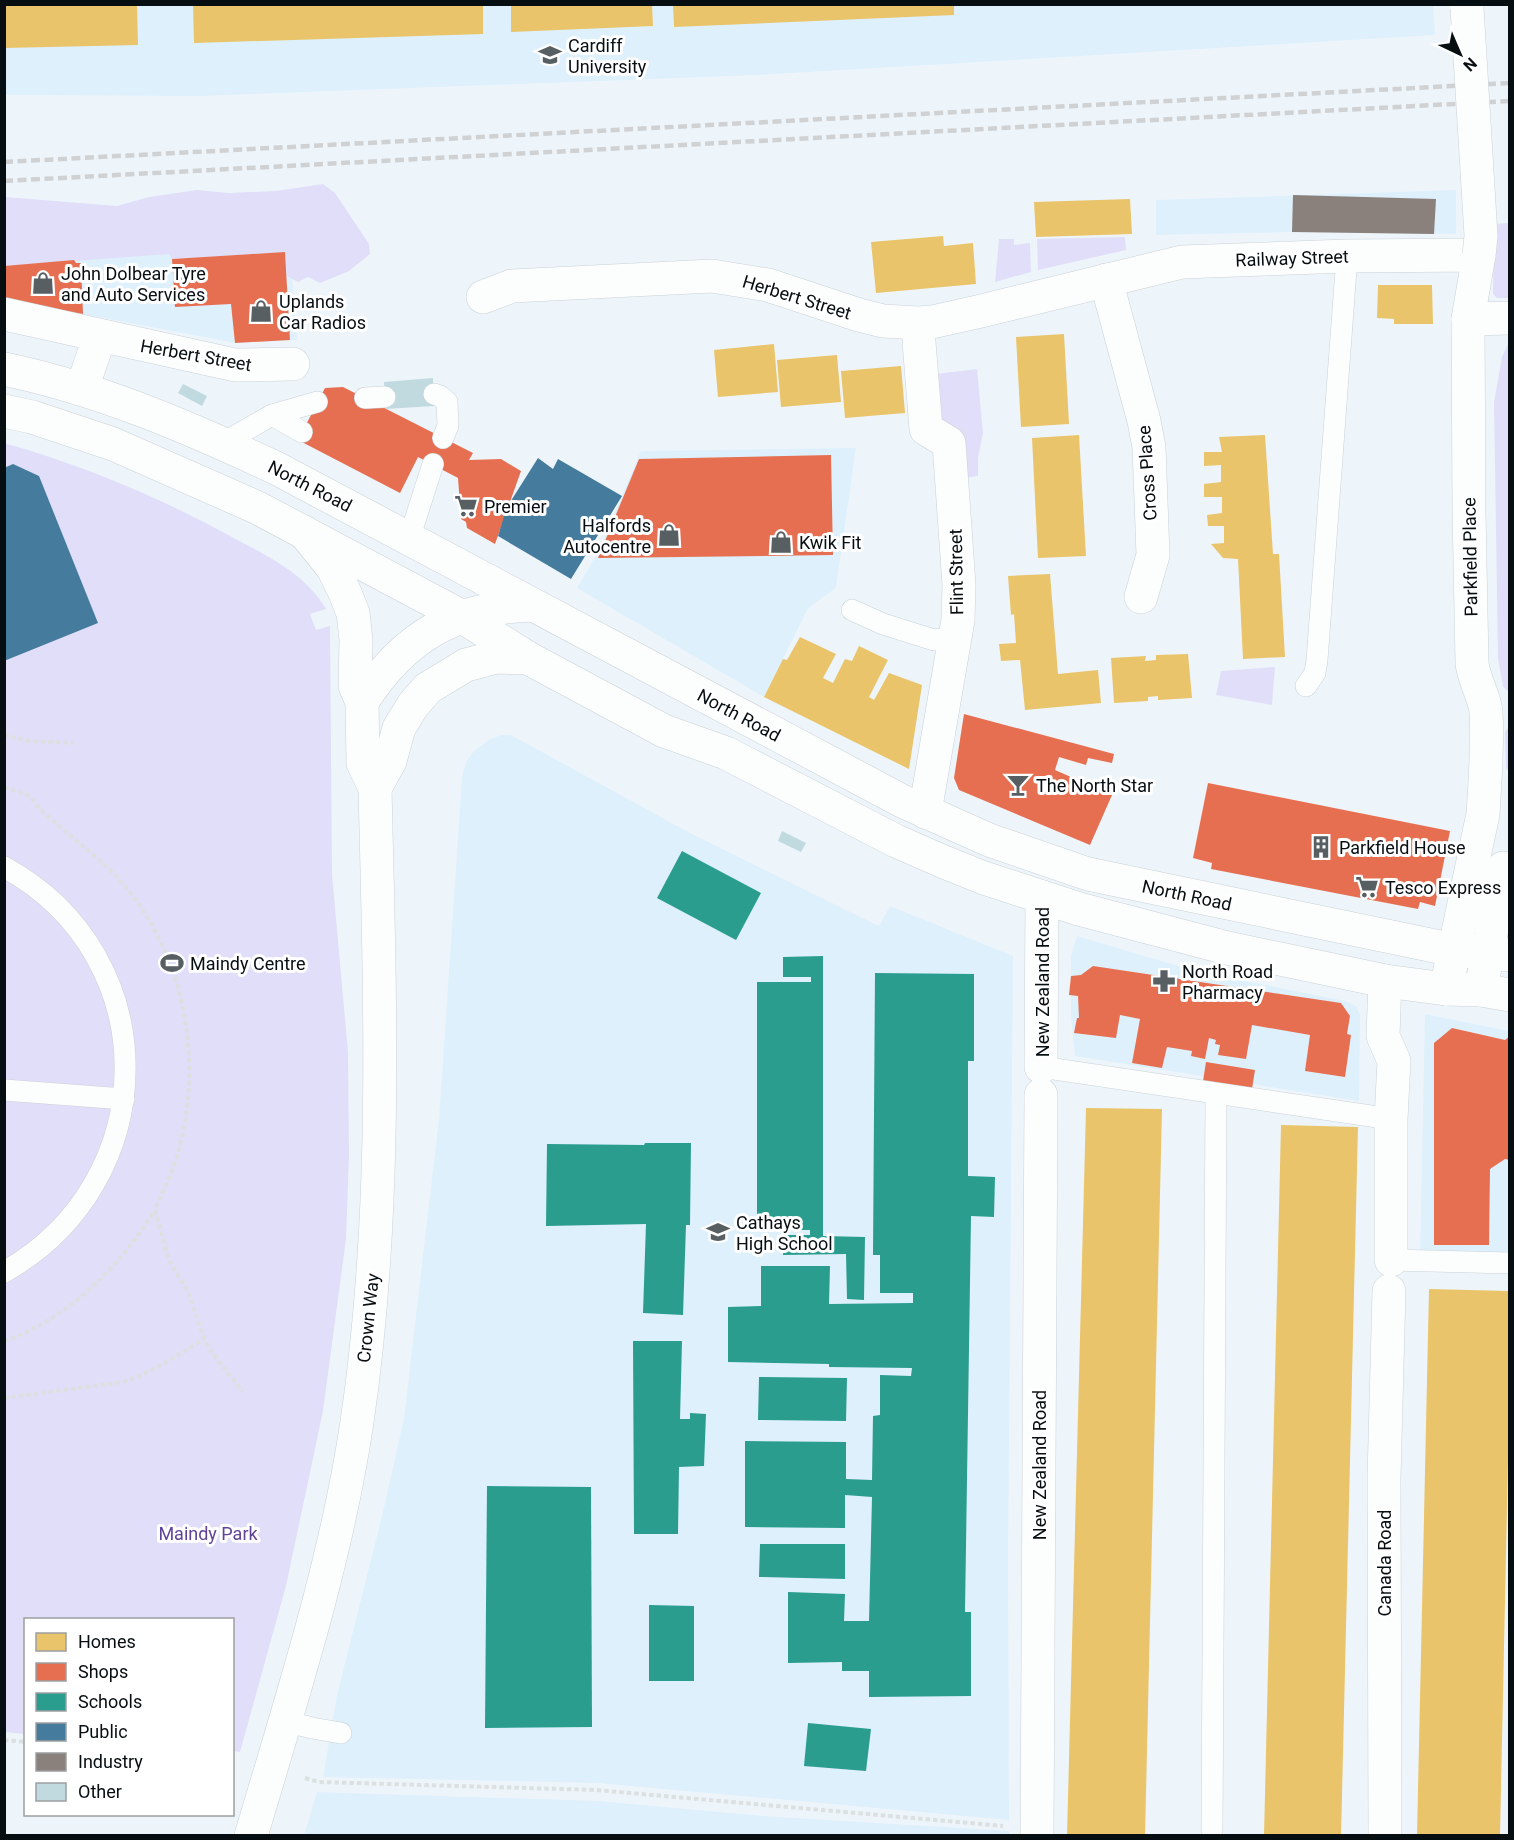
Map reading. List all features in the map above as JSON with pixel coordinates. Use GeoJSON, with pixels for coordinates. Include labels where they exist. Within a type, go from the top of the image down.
{"type":"FeatureCollection","features":[{"type":"Feature","properties":{"kind":"street","name":"Parkfield Place"},"geometry":{"type":"LineString","coordinates":[[1466,6],[1481,236],[1468,320],[1472,663],[1474,678],[1486,710],[1492,799],[1506,875],[1495,993]]}},
{"type":"Feature","properties":{"kind":"street","name":"Railway Street"},"geometry":{"type":"LineString","coordinates":[[1106,280],[1182,262],[1201,260],[1479,255]]}},
{"type":"Feature","properties":{"kind":"street","name":"Herbert Street"},"geometry":{"type":"LineString","coordinates":[[483,297],[512,286],[712,276],[768,285],[883,321],[918,323],[978,312],[1106,280]]}},
{"type":"Feature","properties":{"kind":"street","name":"Cross Place"},"geometry":{"type":"LineString","coordinates":[[1106,280],[1149,447],[1153,555],[1142,597]]}},
{"type":"Feature","properties":{"kind":"street","name":"Herbert Street"},"geometry":{"type":"LineString","coordinates":[[4,314],[235,365],[293,364]]}},
{"type":"Feature","properties":{"kind":"street"},"geometry":{"type":"LineString","coordinates":[[1468,320],[1509,318]]}},
{"type":"Feature","properties":{"kind":"street"},"geometry":{"type":"LineString","coordinates":[[82,388],[100,336]]}},
{"type":"Feature","properties":{"kind":"street","name":"Flint Street"},"geometry":{"type":"LineString","coordinates":[[920,342],[926,429],[949,443],[959,585],[958,620],[953,638],[925,812]]}},
{"type":"Feature","properties":{"kind":"street","name":"North Road"},"geometry":{"type":"LineString","coordinates":[[4,369],[82,388],[223,443],[296,478],[925,812],[999,843],[1088,874],[1454,950],[1499,953]]}},
{"type":"Feature","properties":{"kind":"street"},"geometry":{"type":"LineString","coordinates":[[4,411],[32,417],[113,444],[258,508],[461,616],[528,658],[664,731],[726,753],[896,841],[984,878],[1150,929],[1227,948],[1385,981],[1495,993]]}},
{"type":"Feature","properties":{"kind":"street","name":"Crown Way"},"geometry":{"type":"LineString","coordinates":[[251,1836],[319,1600],[342,1501],[357,1423],[378,1209],[381,1029],[375,788],[363,763],[362,702],[355,686],[356,640],[353,613],[333,568],[304,532]]}},
{"type":"Feature","properties":{"kind":"street"},"geometry":{"type":"LineString","coordinates":[[362,702],[388,665],[435,629],[461,616],[504,606],[532,605]]}},
{"type":"Feature","properties":{"kind":"street"},"geometry":{"type":"LineString","coordinates":[[375,788],[390,761],[399,728],[413,705],[428,688],[466,665],[496,657],[528,658]]}},
{"type":"Feature","properties":{"kind":"street","name":"Parkfield Place"},"geometry":{"type":"LineString","coordinates":[[1446,989],[1492,799]]}},
{"type":"Feature","properties":{"kind":"street","name":"New Zealand Road"},"geometry":{"type":"LineString","coordinates":[[1037,1832],[1030,1723],[1042,897]]}},
{"type":"Feature","properties":{"kind":"street","name":"Canada Road"},"geometry":{"type":"LineString","coordinates":[[1384,1836],[1384,1478],[1394,1061],[1383,1036],[1385,981]]}},
{"type":"Feature","properties":{"kind":"lane"},"geometry":{"type":"LineString","coordinates":[[1306,686],[1316,673],[1347,256]]}},
{"type":"Feature","properties":{"kind":"lane"},"geometry":{"type":"LineString","coordinates":[[434,394],[447,402],[448,426],[443,438]]}},
{"type":"Feature","properties":{"kind":"lane"},"geometry":{"type":"LineString","coordinates":[[223,443],[272,416],[306,415]]}},
{"type":"Feature","properties":{"kind":"lane"},"geometry":{"type":"LineString","coordinates":[[409,539],[420,477]]}},
{"type":"Feature","properties":{"kind":"lane"},"geometry":{"type":"LineString","coordinates":[[852,610],[884,624],[934,640],[953,638]]}},
{"type":"Feature","properties":{"kind":"lane"},"geometry":{"type":"LineString","coordinates":[[4,867],[35,887],[52,902],[75,926],[97,959],[109,982],[117,1009],[126,1065],[124,1099],[114,1143],[105,1167],[91,1191],[63,1228],[22,1262],[4,1272]]}},
{"type":"Feature","properties":{"kind":"lane"},"geometry":{"type":"LineString","coordinates":[[1041,1081],[1216,1094],[1391,1119]]}},
{"type":"Feature","properties":{"kind":"lane"},"geometry":{"type":"LineString","coordinates":[[4,1090],[124,1099]]}},
{"type":"Feature","properties":{"kind":"lane"},"geometry":{"type":"LineString","coordinates":[[1212,1836],[1216,1094]]}},
{"type":"Feature","properties":{"kind":"lane"},"geometry":{"type":"LineString","coordinates":[[1390,1276],[1509,1263]]}},
{"type":"Feature","properties":{"kind":"lane"},"geometry":{"type":"LineString","coordinates":[[285,1720],[312,1728],[341,1732]]}},
{"type":"Feature","properties":{"kind":"path"},"geometry":{"type":"LineString","coordinates":[[4,735],[29,741],[74,743]]}},
{"type":"Feature","properties":{"kind":"path"},"geometry":{"type":"LineString","coordinates":[[4,788],[29,796],[41,810],[116,876],[157,935],[178,987],[189,1041],[188,1109],[177,1157],[155,1209],[128,1250],[100,1280],[62,1311],[4,1341]]}},
{"type":"Feature","properties":{"kind":"path"},"geometry":{"type":"LineString","coordinates":[[155,1209],[169,1260],[188,1292],[204,1339],[243,1392]]}},
{"type":"Feature","properties":{"kind":"path"},"geometry":{"type":"LineString","coordinates":[[4,1398],[123,1382],[159,1367],[204,1339]]}},
{"type":"Feature","properties":{"kind":"path"},"geometry":{"type":"LineString","coordinates":[[4,1740],[24,1742]]}},
{"type":"Feature","properties":{"kind":"path"},"geometry":{"type":"LineString","coordinates":[[298,1776],[319,1782],[596,1790],[1037,1832]]}},
{"type":"Feature","properties":{"kind":"shaded area","name":"Cardiff University"},"geometry":{"type":"Polygon","coordinates":[[[5,4],[1433,4],[1435,35],[758,75],[201,96],[5,95],[5,4]]]}},
{"type":"Feature","properties":{"kind":"shaded area"},"geometry":{"type":"Polygon","coordinates":[[[1456,190],[1456,234],[1292,232],[1156,235],[1156,200],[1456,190]]]}},
{"type":"Feature","properties":{"kind":"shaded area"},"geometry":{"type":"Polygon","coordinates":[[[289,240],[297,340],[235,343],[5,301],[4,256],[289,240]]]}},
{"type":"Feature","properties":{"kind":"shaded area"},"geometry":{"type":"Polygon","coordinates":[[[856,448],[836,588],[808,608],[764,697],[577,588],[598,552],[641,451],[856,448]]]}},
{"type":"Feature","properties":{"kind":"shaded area","name":"Cathays High School"},"geometry":{"type":"Polygon","coordinates":[[[501,735],[511,735],[690,833],[879,926],[890,906],[1013,956],[1008,1559],[1009,1820],[597,1783],[323,1777],[337,1695],[404,1418],[439,1119],[462,777],[466,762],[474,751],[489,740],[501,735]]]}},
{"type":"Feature","properties":{"kind":"shaded area"},"geometry":{"type":"Polygon","coordinates":[[[1077,936],[1195,971],[1345,1001],[1356,1006],[1360,1015],[1359,1101],[1075,1056],[1071,1018],[1071,956],[1077,936]]]}},
{"type":"Feature","properties":{"kind":"shaded area"},"geometry":{"type":"Polygon","coordinates":[[[1425,1014],[1509,1031],[1509,1254],[1420,1256],[1425,1014]]]}},
{"type":"Feature","properties":{"kind":"shaded area"},"geometry":{"type":"Polygon","coordinates":[[[317,1792],[599,1801],[764,1816],[1009,1831],[1009,1835],[304,1835],[317,1792]]]}},
{"type":"Feature","properties":{"kind":"green space"},"geometry":{"type":"Polygon","coordinates":[[[323,184],[335,193],[369,244],[370,254],[349,271],[320,283],[308,277],[298,282],[287,276],[285,252],[172,259],[169,254],[5,266],[5,197],[117,206],[149,197],[197,190],[229,193],[276,191],[323,184]]]}},
{"type":"Feature","properties":{"kind":"green space"},"geometry":{"type":"Polygon","coordinates":[[[1509,223],[1509,298],[1497,298],[1493,294],[1494,224],[1509,223]]]}},
{"type":"Feature","properties":{"kind":"green space"},"geometry":{"type":"Polygon","coordinates":[[[1125,237],[1126,250],[1038,270],[1037,239],[1125,237]]]}},
{"type":"Feature","properties":{"kind":"green space"},"geometry":{"type":"Polygon","coordinates":[[[999,239],[1014,239],[1014,245],[1030,243],[1031,272],[995,282],[999,239]]]}},
{"type":"Feature","properties":{"kind":"green space"},"geometry":{"type":"Polygon","coordinates":[[[1509,342],[1509,693],[1503,686],[1498,659],[1494,402],[1502,357],[1509,342]]]}},
{"type":"Feature","properties":{"kind":"green space"},"geometry":{"type":"Polygon","coordinates":[[[977,369],[983,433],[978,458],[978,476],[963,478],[937,416],[936,374],[977,369]]]}},
{"type":"Feature","properties":{"kind":"green space","name":"Maindy Centre"},"geometry":{"type":"Polygon","coordinates":[[[4,443],[64,462],[121,484],[205,522],[296,575],[317,596],[326,609],[310,614],[316,630],[330,626],[332,874],[348,1052],[349,1155],[346,1239],[323,1411],[286,1586],[240,1752],[234,1751],[234,1618],[24,1618],[24,1734],[5,1732],[4,443]]]}},
{"type":"Feature","properties":{"kind":"green space"},"geometry":{"type":"Polygon","coordinates":[[[1275,667],[1272,705],[1216,695],[1221,671],[1275,667]]]}},
{"type":"Feature","properties":{"kind":"green space"},"geometry":{"type":"Polygon","coordinates":[[[1509,726],[1509,772],[1506,768],[1505,732],[1509,726]]]}},
{"type":"Feature","properties":{"kind":"building: Homes"},"geometry":{"type":"Polygon","coordinates":[[[4,4],[137,4],[138,45],[4,48],[4,4]]]}},
{"type":"Feature","properties":{"kind":"building: Homes"},"geometry":{"type":"Polygon","coordinates":[[[193,4],[483,4],[483,34],[194,43],[193,4]]]}},
{"type":"Feature","properties":{"kind":"building: Homes"},"geometry":{"type":"Polygon","coordinates":[[[511,4],[652,4],[653,26],[511,32],[511,4]]]}},
{"type":"Feature","properties":{"kind":"building: Homes"},"geometry":{"type":"Polygon","coordinates":[[[673,4],[954,4],[954,15],[674,27],[673,4]]]}},
{"type":"Feature","properties":{"kind":"building: Homes"},"geometry":{"type":"Polygon","coordinates":[[[1130,199],[1132,234],[1036,237],[1034,202],[1130,199]]]}},
{"type":"Feature","properties":{"kind":"building: Homes"},"geometry":{"type":"Polygon","coordinates":[[[943,236],[944,246],[973,243],[976,284],[876,293],[871,242],[943,236]]]}},
{"type":"Feature","properties":{"kind":"building: Homes"},"geometry":{"type":"Polygon","coordinates":[[[1378,285],[1432,285],[1433,324],[1394,324],[1394,319],[1377,318],[1378,285]]]}},
{"type":"Feature","properties":{"kind":"building: Homes"},"geometry":{"type":"Polygon","coordinates":[[[1064,334],[1069,424],[1021,427],[1016,337],[1064,334]]]}},
{"type":"Feature","properties":{"kind":"building: Homes"},"geometry":{"type":"Polygon","coordinates":[[[774,344],[778,392],[718,397],[714,350],[774,344]]]}},
{"type":"Feature","properties":{"kind":"building: Homes"},"geometry":{"type":"Polygon","coordinates":[[[837,355],[841,402],[781,407],[777,360],[837,355]]]}},
{"type":"Feature","properties":{"kind":"building: Homes"},"geometry":{"type":"Polygon","coordinates":[[[901,366],[905,413],[845,418],[841,371],[901,366]]]}},
{"type":"Feature","properties":{"kind":"building: Homes"},"geometry":{"type":"Polygon","coordinates":[[[1079,435],[1086,556],[1038,558],[1032,438],[1079,435]]]}},
{"type":"Feature","properties":{"kind":"building: Homes"},"geometry":{"type":"Polygon","coordinates":[[[1265,435],[1273,554],[1279,554],[1285,657],[1243,659],[1238,559],[1223,558],[1211,544],[1224,543],[1224,526],[1208,526],[1207,515],[1222,513],[1222,497],[1204,497],[1204,484],[1221,482],[1221,465],[1204,466],[1204,452],[1222,452],[1219,437],[1265,435]]]}},
{"type":"Feature","properties":{"kind":"building: Homes"},"geometry":{"type":"Polygon","coordinates":[[[1050,574],[1058,674],[1098,670],[1101,703],[1025,710],[1020,660],[1001,661],[999,644],[1016,643],[1008,576],[1050,574]]]}},
{"type":"Feature","properties":{"kind":"building: Homes"},"geometry":{"type":"Polygon","coordinates":[[[800,637],[836,654],[823,678],[833,683],[845,659],[852,661],[859,646],[888,660],[869,697],[874,700],[889,673],[922,685],[909,769],[764,697],[783,659],[787,660],[800,637]]]}},
{"type":"Feature","properties":{"kind":"building: Homes"},"geometry":{"type":"Polygon","coordinates":[[[1188,654],[1192,698],[1158,700],[1158,696],[1148,697],[1148,701],[1114,703],[1111,658],[1146,656],[1145,661],[1156,660],[1156,655],[1188,654]]]}},
{"type":"Feature","properties":{"kind":"building: Homes"},"geometry":{"type":"Polygon","coordinates":[[[1086,1108],[1162,1109],[1145,1836],[1067,1836],[1086,1108]]]}},
{"type":"Feature","properties":{"kind":"building: Homes"},"geometry":{"type":"Polygon","coordinates":[[[1281,1125],[1358,1127],[1341,1836],[1264,1836],[1281,1125]]]}},
{"type":"Feature","properties":{"kind":"building: Homes"},"geometry":{"type":"Polygon","coordinates":[[[1429,1289],[1509,1291],[1509,1412],[1500,1836],[1417,1836],[1429,1289]]]}},
{"type":"Feature","properties":{"kind":"building: Shops"},"geometry":{"type":"Polygon","coordinates":[[[285,252],[290,340],[235,343],[231,304],[175,307],[172,259],[285,252]]]}},
{"type":"Feature","properties":{"kind":"building: Shops","name":"John Dolbear Tyre and Auto Services"},"geometry":{"type":"Polygon","coordinates":[[[74,260],[76,263],[81,263],[83,314],[4,301],[4,266],[74,260]]]}},
{"type":"Feature","properties":{"kind":"building: Shops"},"geometry":{"type":"Polygon","coordinates":[[[343,387],[473,453],[469,460],[501,459],[521,471],[495,544],[467,528],[466,522],[461,519],[458,478],[418,457],[400,493],[298,440],[325,388],[343,387]]]}},
{"type":"Feature","properties":{"kind":"building: Shops"},"geometry":{"type":"Polygon","coordinates":[[[831,455],[833,555],[598,558],[639,459],[831,455]]]}},
{"type":"Feature","properties":{"kind":"building: Shops"},"geometry":{"type":"Polygon","coordinates":[[[964,714],[1114,754],[1112,763],[1088,758],[1086,765],[1059,757],[1055,770],[1112,795],[1090,845],[959,790],[954,778],[964,714]]]}},
{"type":"Feature","properties":{"kind":"building: Shops","name":"Parkfield House"},"geometry":{"type":"Polygon","coordinates":[[[1208,783],[1450,831],[1435,906],[1420,902],[1418,909],[1211,869],[1212,863],[1193,858],[1208,783]]]}},
{"type":"Feature","properties":{"kind":"building: Shops"},"geometry":{"type":"Polygon","coordinates":[[[1093,966],[1341,1003],[1350,1016],[1347,1034],[1351,1035],[1345,1077],[1305,1071],[1310,1035],[1252,1025],[1246,1059],[1218,1055],[1220,1045],[1215,1044],[1216,1040],[1209,1038],[1205,1059],[1191,1056],[1192,1051],[1167,1047],[1162,1068],[1132,1063],[1140,1019],[1120,1015],[1116,1038],[1074,1033],[1077,1018],[1079,1018],[1078,996],[1069,995],[1071,976],[1081,975],[1093,966]]]}},
{"type":"Feature","properties":{"kind":"building: Shops"},"geometry":{"type":"Polygon","coordinates":[[[1452,1028],[1505,1040],[1510,1036],[1510,1160],[1505,1159],[1490,1169],[1489,1245],[1434,1245],[1434,1043],[1452,1028]]]}},
{"type":"Feature","properties":{"kind":"building: Shops"},"geometry":{"type":"Polygon","coordinates":[[[1206,1062],[1255,1070],[1252,1089],[1203,1081],[1206,1062]]]}},
{"type":"Feature","properties":{"kind":"building: Schools"},"geometry":{"type":"Polygon","coordinates":[[[682,851],[761,893],[736,940],[657,898],[682,851]]]}},
{"type":"Feature","properties":{"kind":"building: Schools"},"geometry":{"type":"Polygon","coordinates":[[[823,956],[823,1236],[865,1237],[864,1300],[847,1299],[846,1254],[783,1255],[784,1235],[810,1235],[810,1230],[757,1230],[757,982],[811,982],[811,977],[783,977],[783,957],[823,956]]]}},
{"type":"Feature","properties":{"kind":"building: Schools"},"geometry":{"type":"Polygon","coordinates":[[[875,973],[974,974],[974,1061],[968,1061],[968,1176],[995,1177],[994,1217],[971,1216],[965,1612],[971,1612],[971,1696],[869,1697],[869,1671],[842,1671],[842,1662],[788,1663],[788,1592],[845,1594],[844,1621],[869,1621],[872,1497],[845,1495],[845,1528],[745,1527],[745,1441],[846,1442],[846,1479],[872,1480],[873,1416],[880,1415],[880,1375],[911,1376],[912,1368],[728,1362],[728,1307],[761,1306],[761,1266],[830,1266],[829,1304],[913,1303],[913,1293],[880,1293],[880,1255],[873,1255],[875,973]]]}},
{"type":"Feature","properties":{"kind":"building: Schools"},"geometry":{"type":"Polygon","coordinates":[[[645,1143],[691,1143],[690,1225],[686,1225],[683,1315],[643,1313],[646,1224],[546,1226],[547,1144],[644,1145],[645,1143]]]}},
{"type":"Feature","properties":{"kind":"building: Schools"},"geometry":{"type":"Polygon","coordinates":[[[633,1341],[682,1341],[680,1419],[690,1419],[690,1413],[706,1414],[704,1466],[679,1467],[678,1534],[634,1534],[633,1341]]]}},
{"type":"Feature","properties":{"kind":"building: Schools"},"geometry":{"type":"Polygon","coordinates":[[[759,1377],[847,1378],[846,1421],[758,1420],[759,1377]]]}},
{"type":"Feature","properties":{"kind":"building: Schools"},"geometry":{"type":"Polygon","coordinates":[[[487,1486],[591,1487],[592,1727],[485,1728],[487,1486]]]}},
{"type":"Feature","properties":{"kind":"building: Schools"},"geometry":{"type":"Polygon","coordinates":[[[760,1544],[845,1544],[845,1579],[759,1577],[760,1544]]]}},
{"type":"Feature","properties":{"kind":"building: Schools"},"geometry":{"type":"Polygon","coordinates":[[[649,1605],[694,1606],[694,1681],[649,1681],[649,1605]]]}},
{"type":"Feature","properties":{"kind":"building: Schools"},"geometry":{"type":"Polygon","coordinates":[[[808,1723],[871,1729],[866,1771],[804,1766],[808,1723]]]}},
{"type":"Feature","properties":{"kind":"building: Public"},"geometry":{"type":"Polygon","coordinates":[[[538,458],[553,469],[558,459],[622,496],[571,579],[498,536],[507,507],[538,458]]]}},
{"type":"Feature","properties":{"kind":"building: Public"},"geometry":{"type":"Polygon","coordinates":[[[13,464],[39,476],[98,623],[4,661],[4,468],[13,464]]]}},
{"type":"Feature","properties":{"kind":"building: Industry"},"geometry":{"type":"Polygon","coordinates":[[[1293,195],[1436,199],[1434,234],[1292,232],[1293,195]]]}},
{"type":"Feature","properties":{"kind":"building: Other"},"geometry":{"type":"Polygon","coordinates":[[[433,378],[434,406],[386,409],[384,382],[433,378]]]}},
{"type":"Feature","properties":{"kind":"building: Other"},"geometry":{"type":"Polygon","coordinates":[[[183,384],[207,396],[202,406],[178,393],[183,384]]]}},
{"type":"Feature","properties":{"kind":"building: Other"},"geometry":{"type":"Polygon","coordinates":[[[782,831],[806,843],[801,852],[778,841],[782,831]]]}},
{"type":"Feature","properties":{"kind":"railway"},"geometry":{"type":"LineString","coordinates":[[4,162],[1510,83]]}},
{"type":"Feature","properties":{"kind":"railway"},"geometry":{"type":"LineString","coordinates":[[4,181],[1510,101]]}},
{"type":"Feature","properties":{"kind":"place","name":"Cardiff University"},"geometry":{"type":"Point","coordinates":[550,55]}},
{"type":"Feature","properties":{"kind":"place","name":"John Dolbear Tyre and Auto Services"},"geometry":{"type":"Point","coordinates":[43,283]}},
{"type":"Feature","properties":{"kind":"place","name":"Uplands Car Radios"},"geometry":{"type":"Point","coordinates":[261,311]}},
{"type":"Feature","properties":{"kind":"place","name":"Premier"},"geometry":{"type":"Point","coordinates":[466,506]}},
{"type":"Feature","properties":{"kind":"place","name":"Halfords Autocentre"},"geometry":{"type":"Point","coordinates":[669,535]}},
{"type":"Feature","properties":{"kind":"place","name":"Kwik Fit"},"geometry":{"type":"Point","coordinates":[781,542]}},
{"type":"Feature","properties":{"kind":"place","name":"The North Star"},"geometry":{"type":"Point","coordinates":[1018,785]}},
{"type":"Feature","properties":{"kind":"place","name":"Parkfield House"},"geometry":{"type":"Point","coordinates":[1321,847]}},
{"type":"Feature","properties":{"kind":"place","name":"Tesco Express"},"geometry":{"type":"Point","coordinates":[1367,887]}},
{"type":"Feature","properties":{"kind":"place","name":"Maindy Centre"},"geometry":{"type":"Point","coordinates":[172,963]}},
{"type":"Feature","properties":{"kind":"place","name":"North Road Pharmacy"},"geometry":{"type":"Point","coordinates":[1164,981]}},
{"type":"Feature","properties":{"kind":"place","name":"Cathays High School"},"geometry":{"type":"Point","coordinates":[718,1232]}},
{"type":"Feature","properties":{"kind":"park label","name":"Maindy Park"},"geometry":{"type":"Point","coordinates":[208,1533]}}]}
